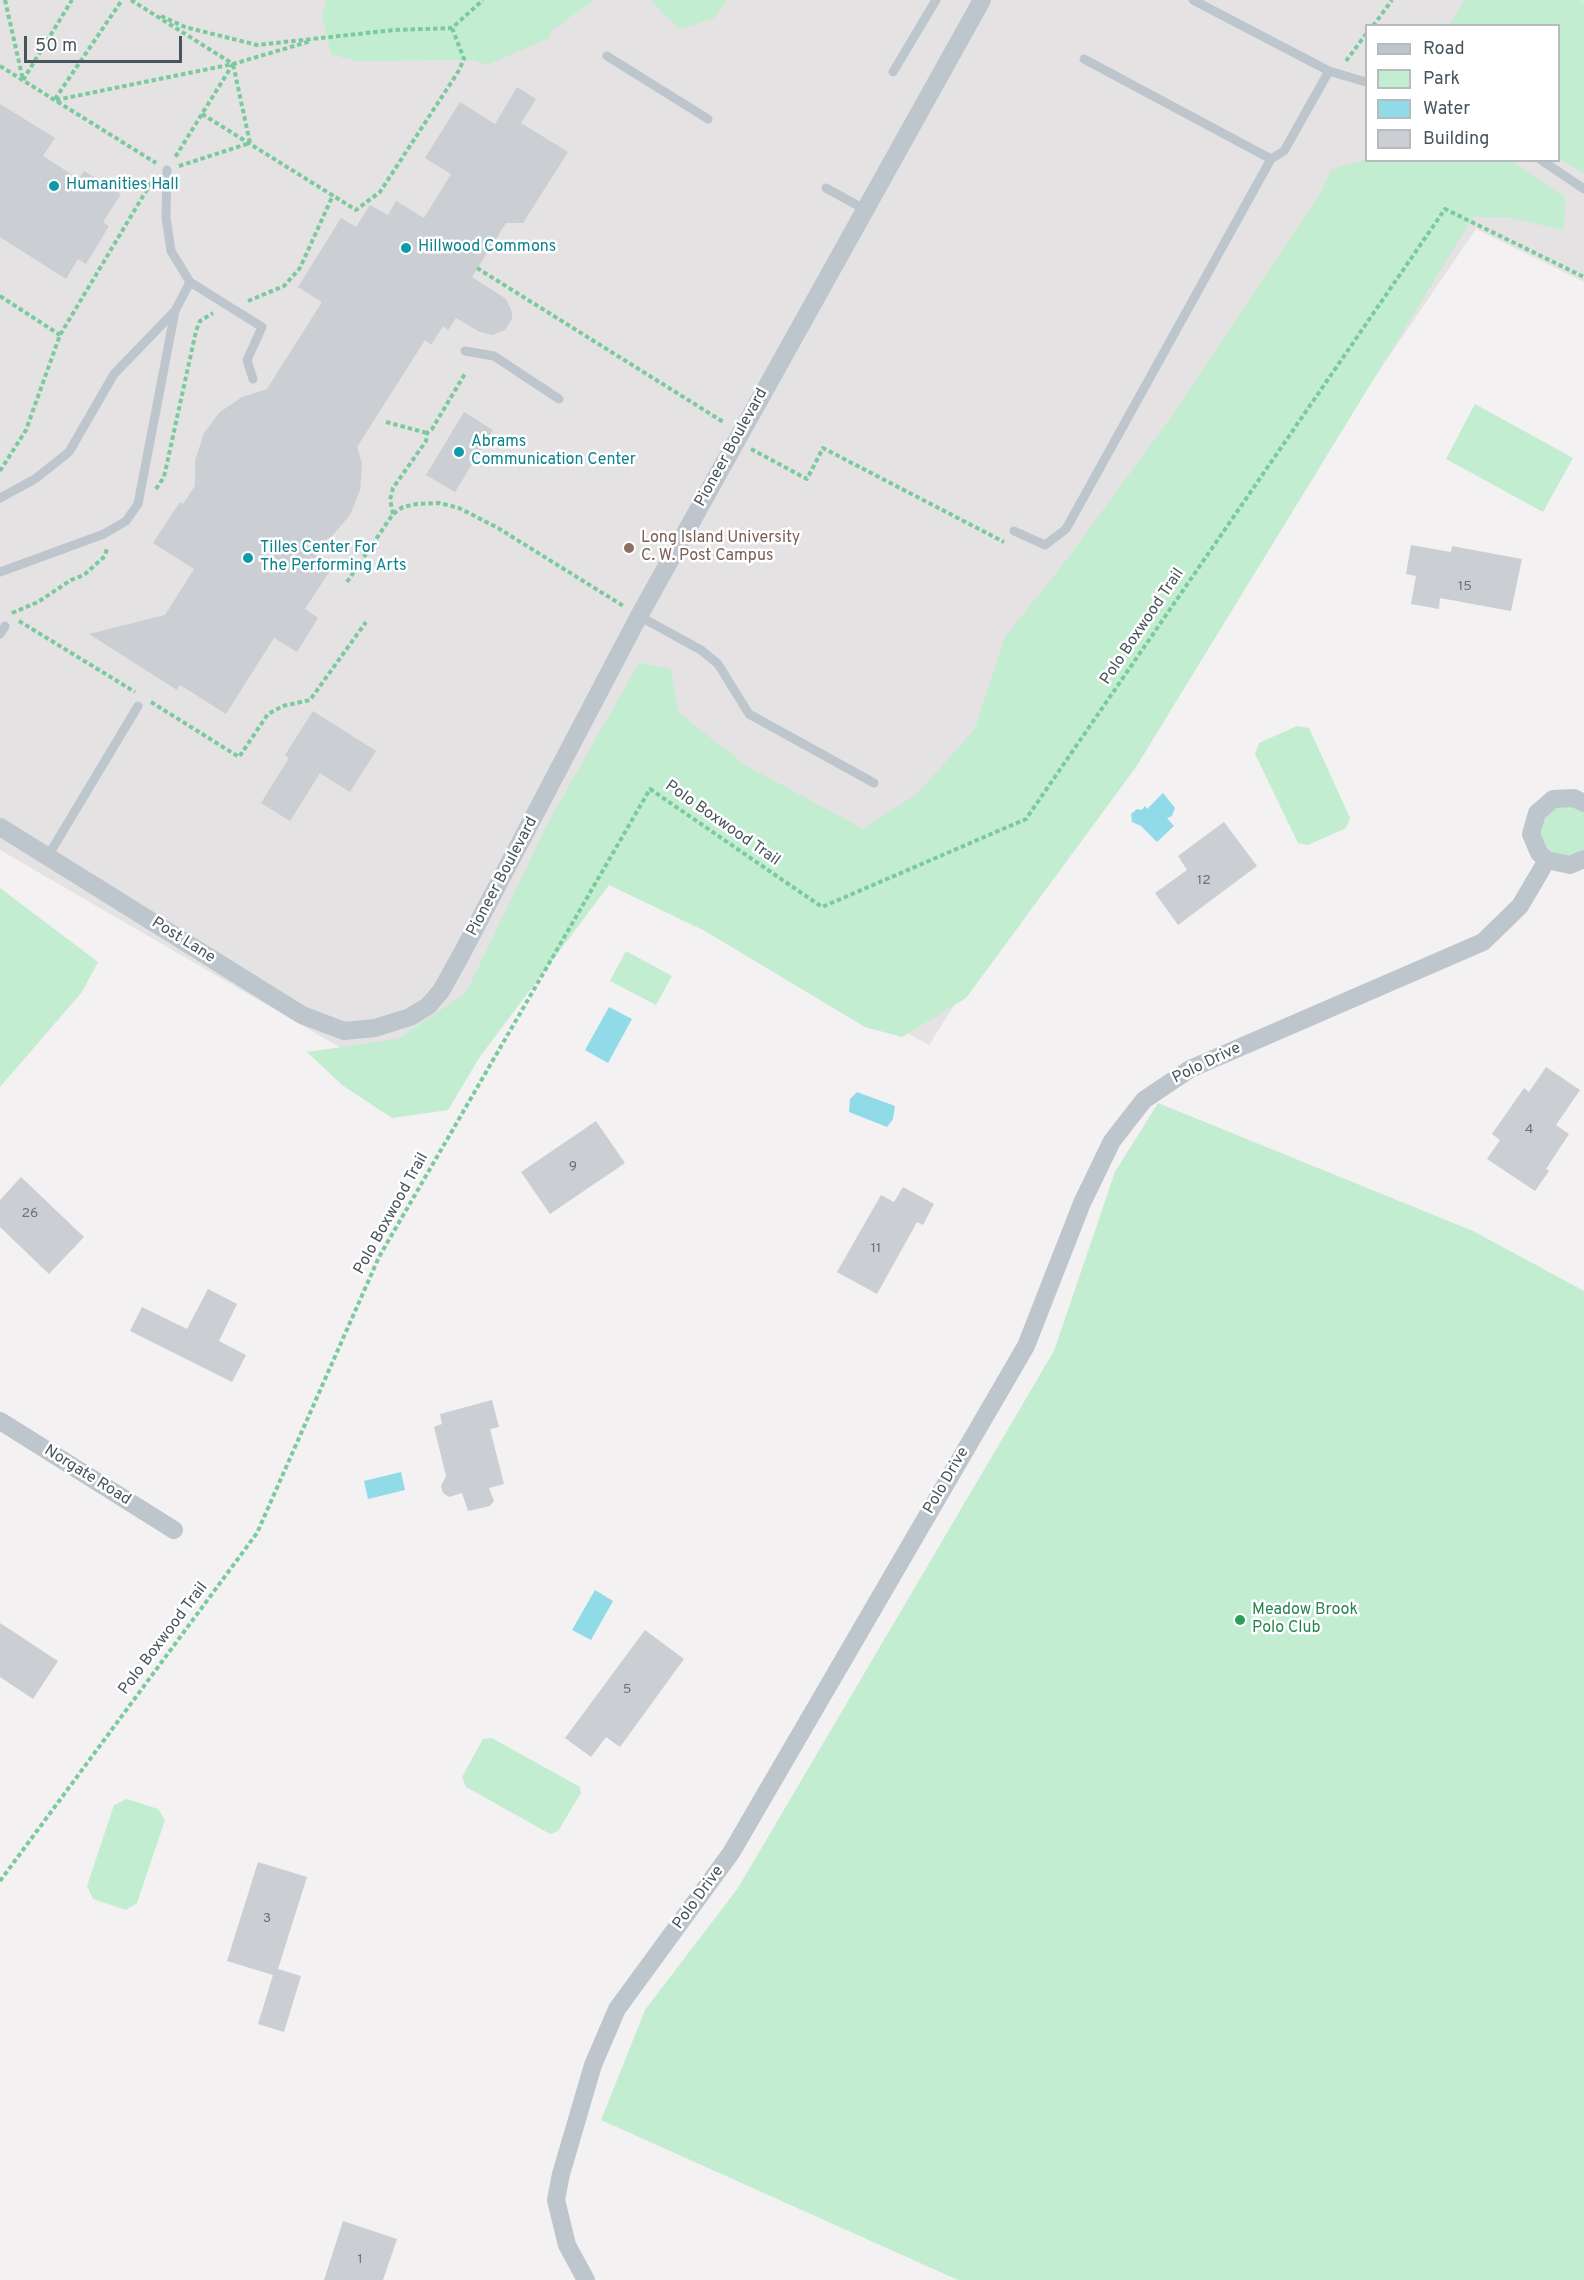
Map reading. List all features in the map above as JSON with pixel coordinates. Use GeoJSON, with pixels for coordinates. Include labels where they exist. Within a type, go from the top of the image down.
{"type":"FeatureCollection","features":[{"type":"Feature","properties":{"kind":"street","name":"Pioneer Boulevard"},"geometry":{"type":"LineString","coordinates":[[375,1028],[410,1017],[428,1006],[441,991],[639,616],[981,0]]}},
{"type":"Feature","properties":{"kind":"street"},"geometry":{"type":"LineString","coordinates":[[1584,803],[1574,798],[1553,799],[1537,813],[1531,834],[1539,853],[1547,860],[1570,865],[1584,859]]}},
{"type":"Feature","properties":{"kind":"street","name":"Post Lane"},"geometry":{"type":"LineString","coordinates":[[0,827],[302,1015],[344,1031],[375,1028]]}},
{"type":"Feature","properties":{"kind":"street","name":"Polo Drive"},"geometry":{"type":"LineString","coordinates":[[586,2280],[567,2245],[556,2200],[593,2065],[617,2009],[731,1853],[1026,1346],[1082,1203],[1112,1140],[1144,1100],[1191,1069],[1483,942],[1520,906],[1547,860]]}},
{"type":"Feature","properties":{"kind":"street","name":"Norgate Road"},"geometry":{"type":"LineString","coordinates":[[0,1421],[174,1530]]}},
{"type":"Feature","properties":{"kind":"lane"},"geometry":{"type":"LineString","coordinates":[[893,72],[936,0]]}},
{"type":"Feature","properties":{"kind":"lane"},"geometry":{"type":"LineString","coordinates":[[1193,0],[1332,72],[1365,82]]}},
{"type":"Feature","properties":{"kind":"lane"},"geometry":{"type":"LineString","coordinates":[[607,56],[708,119]]}},
{"type":"Feature","properties":{"kind":"lane"},"geometry":{"type":"LineString","coordinates":[[1084,59],[1271,159]]}},
{"type":"Feature","properties":{"kind":"lane"},"geometry":{"type":"LineString","coordinates":[[1014,531],[1045,545],[1066,530],[1271,159],[1284,151],[1332,72]]}},
{"type":"Feature","properties":{"kind":"lane"},"geometry":{"type":"LineString","coordinates":[[1544,162],[1584,189]]}},
{"type":"Feature","properties":{"kind":"lane"},"geometry":{"type":"LineString","coordinates":[[164,168],[166,217],[171,251],[190,282],[262,327],[247,360],[253,379]]}},
{"type":"Feature","properties":{"kind":"lane"},"geometry":{"type":"LineString","coordinates":[[826,188],[864,208]]}},
{"type":"Feature","properties":{"kind":"lane"},"geometry":{"type":"LineString","coordinates":[[0,498],[35,479],[69,452],[114,374],[175,310],[190,282]]}},
{"type":"Feature","properties":{"kind":"lane"},"geometry":{"type":"LineString","coordinates":[[0,572],[104,534],[126,521],[138,504],[175,310]]}},
{"type":"Feature","properties":{"kind":"lane"},"geometry":{"type":"LineString","coordinates":[[465,351],[494,356],[559,399]]}},
{"type":"Feature","properties":{"kind":"lane"},"geometry":{"type":"LineString","coordinates":[[639,616],[701,650],[718,664],[749,714],[874,783]]}},
{"type":"Feature","properties":{"kind":"lane"},"geometry":{"type":"LineString","coordinates":[[48,856],[138,706]]}},
{"type":"Feature","properties":{"kind":"path"},"geometry":{"type":"LineString","coordinates":[[5,0],[23,80]]}},
{"type":"Feature","properties":{"kind":"path"},"geometry":{"type":"LineString","coordinates":[[23,80],[72,0]]}},
{"type":"Feature","properties":{"kind":"path"},"geometry":{"type":"LineString","coordinates":[[55,100],[122,0]]}},
{"type":"Feature","properties":{"kind":"path"},"geometry":{"type":"LineString","coordinates":[[131,0],[233,64],[250,142]]}},
{"type":"Feature","properties":{"kind":"path"},"geometry":{"type":"LineString","coordinates":[[144,8],[185,27],[257,45],[452,28],[483,0]]}},
{"type":"Feature","properties":{"kind":"path"},"geometry":{"type":"LineString","coordinates":[[1374,24],[1392,0]]}},
{"type":"Feature","properties":{"kind":"path"},"geometry":{"type":"LineString","coordinates":[[202,114],[356,210],[380,192],[461,66],[464,59],[452,28]]}},
{"type":"Feature","properties":{"kind":"path"},"geometry":{"type":"LineString","coordinates":[[1332,72],[1365,35]]}},
{"type":"Feature","properties":{"kind":"path"},"geometry":{"type":"LineString","coordinates":[[55,100],[233,64],[323,38]]}},
{"type":"Feature","properties":{"kind":"path"},"geometry":{"type":"LineString","coordinates":[[0,471],[26,430],[60,335],[164,168],[202,114],[233,64]]}},
{"type":"Feature","properties":{"kind":"path"},"geometry":{"type":"LineString","coordinates":[[0,66],[164,168],[250,142]]}},
{"type":"Feature","properties":{"kind":"path"},"geometry":{"type":"LineString","coordinates":[[154,492],[164,477],[200,321],[207,314],[264,296],[284,286],[300,268],[333,195]]}},
{"type":"Feature","properties":{"kind":"path","name":"Polo Boxwood Trail"},"geometry":{"type":"LineString","coordinates":[[0,1881],[257,1533],[379,1257],[650,789],[822,907],[1026,819],[1445,209],[1584,277]]}},
{"type":"Feature","properties":{"kind":"path"},"geometry":{"type":"LineString","coordinates":[[0,296],[60,335]]}},
{"type":"Feature","properties":{"kind":"path"},"geometry":{"type":"LineString","coordinates":[[393,514],[390,500],[393,488],[426,441],[427,433],[432,429],[466,372]]}},
{"type":"Feature","properties":{"kind":"path"},"geometry":{"type":"LineString","coordinates":[[386,422],[427,433]]}},
{"type":"Feature","properties":{"kind":"path"},"geometry":{"type":"LineString","coordinates":[[347,582],[393,514],[403,507],[439,503],[459,508],[498,528],[639,616]]}},
{"type":"Feature","properties":{"kind":"path"},"geometry":{"type":"LineString","coordinates":[[99,550],[109,542],[105,556],[84,575],[71,580],[38,602],[8,614],[139,695]]}},
{"type":"Feature","properties":{"kind":"path"},"geometry":{"type":"LineString","coordinates":[[149,701],[239,757],[268,714],[284,706],[310,700],[366,622]]}},
{"type":"Feature","properties":{"kind":"shaded area","name":"Long Island University C. W. Post Campus"},"geometry":{"type":"Polygon","coordinates":[[[0,0],[1584,0],[1584,282],[1476,229],[1076,814],[929,1045],[595,862],[448,1110],[0,850],[0,0]]]}},
{"type":"Feature","properties":{"kind":"green space"},"geometry":{"type":"Polygon","coordinates":[[[327,0],[594,0],[552,30],[549,38],[487,65],[474,60],[355,61],[331,54],[322,16],[327,0]]]}},
{"type":"Feature","properties":{"kind":"green space"},"geometry":{"type":"Polygon","coordinates":[[[651,0],[727,0],[713,19],[681,29],[651,0]]]}},
{"type":"Feature","properties":{"kind":"green space"},"geometry":{"type":"Polygon","coordinates":[[[1464,0],[1579,0],[1584,3],[1584,173],[1560,160],[1560,24],[1451,24],[1464,0]]]}},
{"type":"Feature","properties":{"kind":"green space"},"geometry":{"type":"Polygon","coordinates":[[[1365,159],[1365,162],[1512,162],[1565,197],[1564,230],[1506,217],[1473,217],[1136,767],[966,998],[902,1037],[865,1027],[705,931],[609,885],[479,1058],[448,1110],[392,1118],[342,1085],[307,1052],[398,1039],[466,993],[549,821],[639,663],[671,669],[678,712],[745,765],[863,829],[917,794],[975,729],[1005,637],[1062,566],[1177,409],[1322,191],[1331,170],[1365,159]]]}},
{"type":"Feature","properties":{"kind":"green space"},"geometry":{"type":"Polygon","coordinates":[[[1475,404],[1573,458],[1543,512],[1446,459],[1475,404]]]}},
{"type":"Feature","properties":{"kind":"green space"},"geometry":{"type":"Polygon","coordinates":[[[1297,726],[1309,728],[1350,818],[1346,828],[1308,845],[1298,843],[1255,754],[1259,743],[1297,726]]]}},
{"type":"Feature","properties":{"kind":"green space"},"geometry":{"type":"Polygon","coordinates":[[[1560,802],[1584,809],[1584,854],[1563,861],[1539,847],[1537,819],[1560,802]]]}},
{"type":"Feature","properties":{"kind":"green space"},"geometry":{"type":"Polygon","coordinates":[[[0,888],[98,962],[82,992],[0,1087],[0,888]]]}},
{"type":"Feature","properties":{"kind":"green space"},"geometry":{"type":"Polygon","coordinates":[[[626,951],[672,976],[656,1005],[610,981],[626,951]]]}},
{"type":"Feature","properties":{"kind":"green space","name":"Meadow Brook Polo Club"},"geometry":{"type":"Polygon","coordinates":[[[1158,1103],[1473,1231],[1584,1291],[1584,2280],[958,2280],[601,2120],[645,2010],[738,1888],[1054,1351],[1115,1172],[1158,1103]]]}},
{"type":"Feature","properties":{"kind":"green space"},"geometry":{"type":"Polygon","coordinates":[[[492,1738],[580,1787],[581,1793],[558,1831],[550,1834],[466,1787],[462,1777],[483,1739],[492,1738]]]}},
{"type":"Feature","properties":{"kind":"green space"},"geometry":{"type":"Polygon","coordinates":[[[127,1799],[158,1809],[165,1820],[137,1903],[126,1910],[93,1899],[87,1886],[114,1805],[127,1799]]]}},
{"type":"Feature","properties":{"kind":"water"},"geometry":{"type":"Polygon","coordinates":[[[1163,793],[1175,808],[1172,816],[1167,818],[1174,826],[1157,842],[1141,826],[1132,822],[1131,814],[1137,809],[1142,810],[1145,806],[1147,809],[1163,793]]]}},
{"type":"Feature","properties":{"kind":"water"},"geometry":{"type":"Polygon","coordinates":[[[609,1007],[632,1019],[608,1063],[585,1050],[609,1007]]]}},
{"type":"Feature","properties":{"kind":"water"},"geometry":{"type":"Polygon","coordinates":[[[857,1092],[895,1106],[893,1119],[887,1127],[849,1112],[850,1099],[857,1092]]]}},
{"type":"Feature","properties":{"kind":"water"},"geometry":{"type":"Polygon","coordinates":[[[401,1472],[405,1490],[368,1499],[364,1481],[401,1472]]]}},
{"type":"Feature","properties":{"kind":"water"},"geometry":{"type":"Polygon","coordinates":[[[595,1590],[613,1601],[591,1640],[572,1630],[595,1590]]]}},
{"type":"Feature","properties":{"kind":"building"},"geometry":{"type":"Polygon","coordinates":[[[517,87],[536,99],[521,123],[568,152],[523,223],[506,223],[472,277],[506,299],[512,312],[512,319],[505,330],[492,335],[478,331],[456,318],[448,330],[443,326],[431,345],[425,340],[357,447],[362,464],[360,490],[350,515],[331,537],[308,550],[333,566],[305,609],[318,618],[297,652],[274,638],[226,714],[180,685],[177,690],[89,634],[165,615],[194,569],[153,543],[180,502],[183,504],[195,486],[195,461],[204,433],[220,412],[242,397],[267,389],[322,302],[298,287],[341,218],[356,227],[370,205],[388,215],[396,201],[424,218],[451,174],[425,158],[460,102],[495,124],[517,87]]]}},
{"type":"Feature","properties":{"kind":"building","name":"Humanities Hall"},"geometry":{"type":"Polygon","coordinates":[[[0,104],[55,138],[43,156],[79,179],[84,171],[121,194],[103,222],[109,226],[86,264],[78,259],[66,279],[0,237],[0,104]]]}},
{"type":"Feature","properties":{"kind":"building","name":"Abrams Communication Center"},"geometry":{"type":"Polygon","coordinates":[[[464,412],[493,430],[455,492],[426,475],[464,412]]]}},
{"type":"Feature","properties":{"kind":"building"},"geometry":{"type":"Polygon","coordinates":[[[1411,545],[1451,552],[1452,546],[1522,559],[1511,611],[1440,598],[1439,609],[1411,604],[1416,576],[1406,574],[1411,545]]]}},
{"type":"Feature","properties":{"kind":"building"},"geometry":{"type":"Polygon","coordinates":[[[313,711],[376,751],[350,792],[320,773],[290,821],[261,803],[289,758],[285,755],[313,711]]]}},
{"type":"Feature","properties":{"kind":"building"},"geometry":{"type":"Polygon","coordinates":[[[1224,822],[1257,866],[1178,925],[1155,893],[1187,870],[1178,856],[1224,822]]]}},
{"type":"Feature","properties":{"kind":"building"},"geometry":{"type":"Polygon","coordinates":[[[1546,1067],[1580,1090],[1556,1125],[1569,1134],[1546,1169],[1549,1171],[1535,1191],[1487,1159],[1500,1140],[1492,1134],[1524,1088],[1529,1092],[1546,1067]]]}},
{"type":"Feature","properties":{"kind":"building"},"geometry":{"type":"Polygon","coordinates":[[[596,1121],[625,1163],[550,1214],[521,1172],[596,1121]]]}},
{"type":"Feature","properties":{"kind":"building"},"geometry":{"type":"Polygon","coordinates":[[[21,1177],[84,1237],[49,1274],[0,1227],[0,1200],[21,1177]]]}},
{"type":"Feature","properties":{"kind":"building"},"geometry":{"type":"Polygon","coordinates":[[[903,1187],[934,1204],[923,1225],[917,1222],[877,1294],[837,1272],[881,1195],[894,1202],[903,1187]]]}},
{"type":"Feature","properties":{"kind":"building"},"geometry":{"type":"Polygon","coordinates":[[[208,1289],[237,1304],[219,1341],[246,1355],[232,1382],[130,1331],[142,1307],[187,1329],[208,1289]]]}},
{"type":"Feature","properties":{"kind":"building"},"geometry":{"type":"Polygon","coordinates":[[[492,1400],[499,1427],[490,1429],[504,1484],[489,1488],[494,1501],[490,1506],[468,1511],[462,1493],[449,1497],[443,1493],[441,1486],[446,1476],[434,1427],[442,1424],[440,1414],[492,1400]]]}},
{"type":"Feature","properties":{"kind":"building"},"geometry":{"type":"Polygon","coordinates":[[[0,1623],[58,1661],[33,1699],[0,1677],[0,1623]]]}},
{"type":"Feature","properties":{"kind":"building"},"geometry":{"type":"Polygon","coordinates":[[[645,1630],[684,1659],[620,1747],[606,1737],[591,1757],[565,1738],[645,1630]]]}},
{"type":"Feature","properties":{"kind":"building"},"geometry":{"type":"Polygon","coordinates":[[[258,1862],[307,1877],[278,1969],[301,1976],[284,2032],[258,2024],[273,1975],[227,1961],[258,1862]]]}},
{"type":"Feature","properties":{"kind":"building"},"geometry":{"type":"Polygon","coordinates":[[[343,2221],[397,2239],[383,2280],[324,2280],[343,2221]]]}},
{"type":"Feature","properties":{"kind":"place","name":"Humanities Hall"},"geometry":{"type":"Point","coordinates":[54,186]}},
{"type":"Feature","properties":{"kind":"place","name":"Hillwood Commons"},"geometry":{"type":"Point","coordinates":[406,248]}},
{"type":"Feature","properties":{"kind":"place","name":"Abrams Communication Center"},"geometry":{"type":"Point","coordinates":[459,452]}},
{"type":"Feature","properties":{"kind":"place","name":"Long Island University C. W. Post Campus"},"geometry":{"type":"Point","coordinates":[629,548]}},
{"type":"Feature","properties":{"kind":"place","name":"Tilles Center For The Performing Arts"},"geometry":{"type":"Point","coordinates":[248,558]}},
{"type":"Feature","properties":{"kind":"place","name":"Meadow Brook Polo Club"},"geometry":{"type":"Point","coordinates":[1240,1620]}}]}
